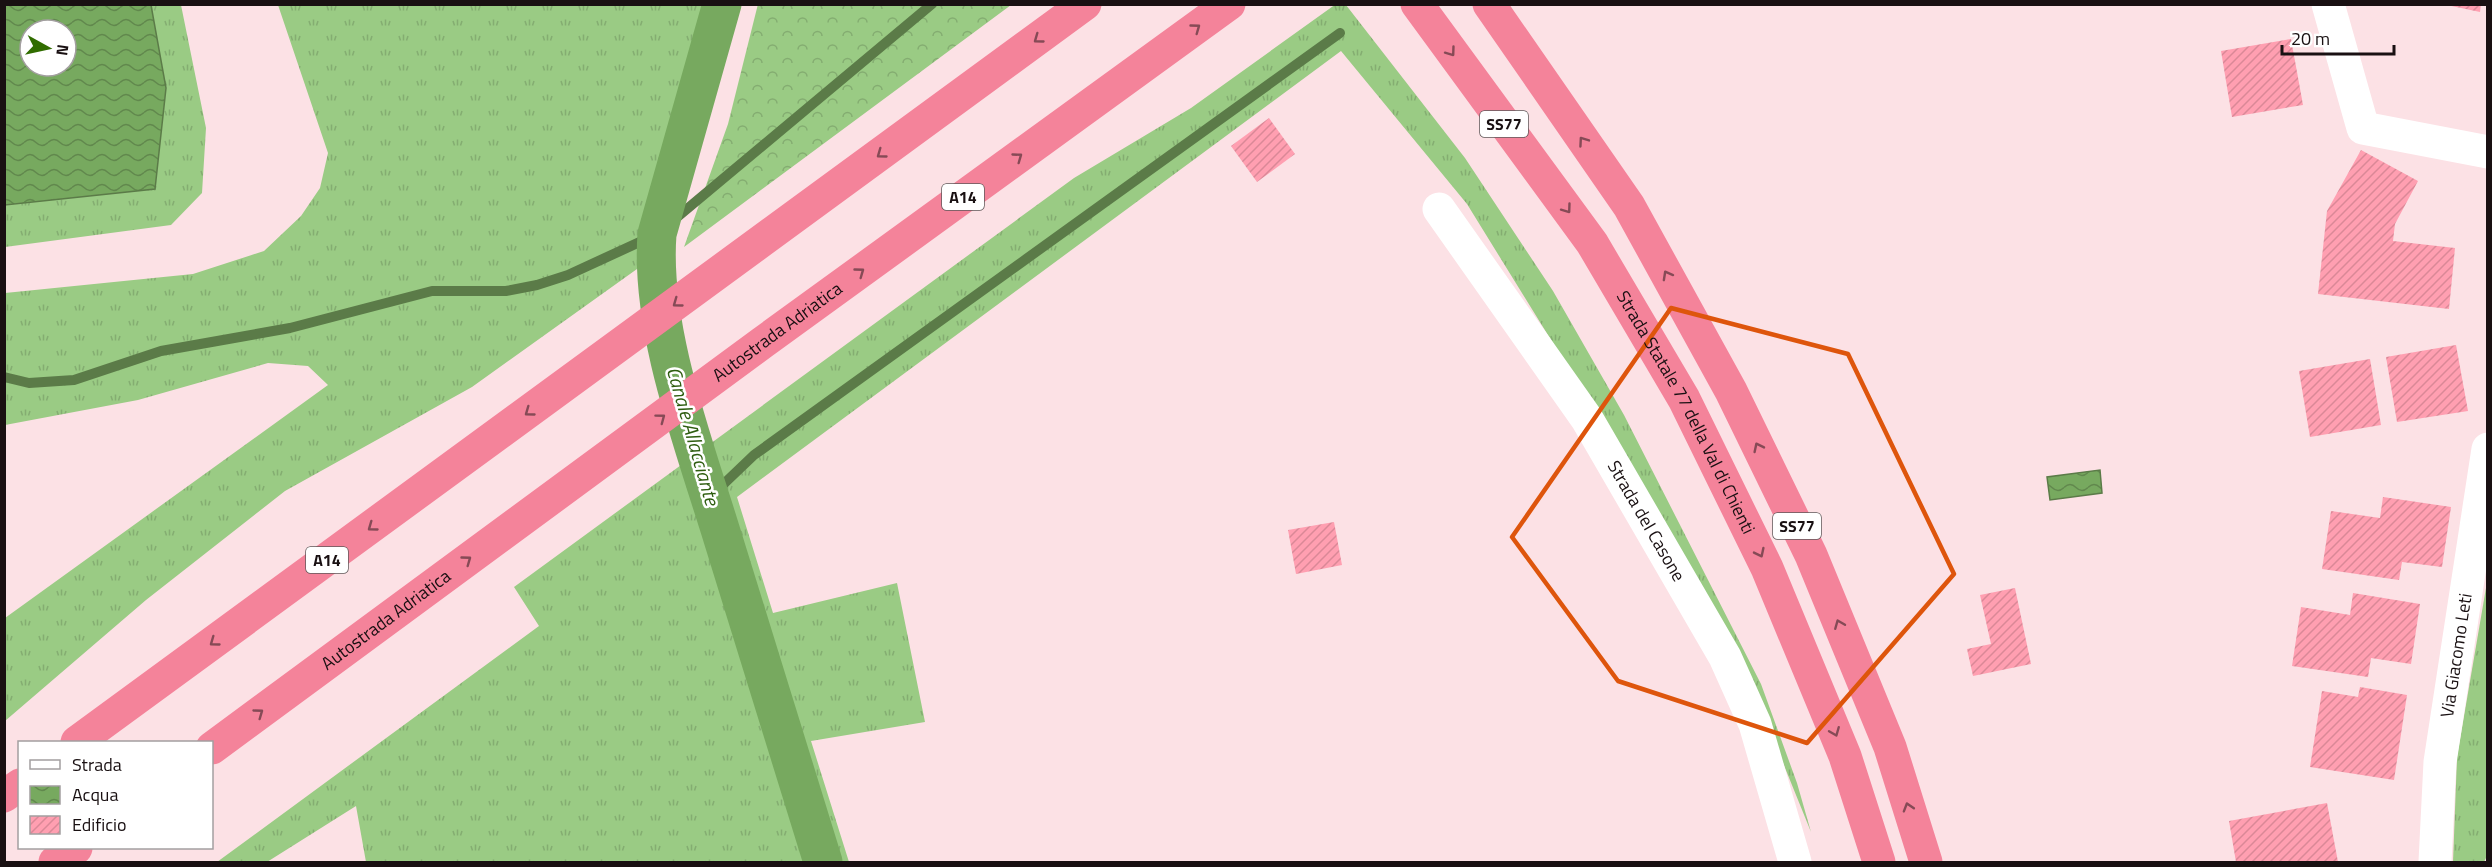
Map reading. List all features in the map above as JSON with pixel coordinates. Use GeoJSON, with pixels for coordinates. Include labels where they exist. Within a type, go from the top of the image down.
{"type":"FeatureCollection","features":[{"type":"Feature","properties":{"kind":"highway","name":"A14"},"geometry":{"type":"LineString","coordinates":[[78,741],[1085,4]]}},
{"type":"Feature","properties":{"kind":"highway","name":"Autostrada Adriatica"},"geometry":{"type":"LineString","coordinates":[[213,747],[762,343],[1228,4]]}},
{"type":"Feature","properties":{"kind":"highway","name":"Strada Statale 77 della Val di Chienti"},"geometry":{"type":"LineString","coordinates":[[1417,4],[1592,243],[1684,399],[1767,568],[1845,756],[1879,862]]}},
{"type":"Feature","properties":{"kind":"highway","name":"SS77"},"geometry":{"type":"LineString","coordinates":[[1489,4],[1629,206],[1731,391],[1811,555],[1890,747],[1926,862]]}},
{"type":"Feature","properties":{"kind":"highway"},"geometry":{"type":"LineString","coordinates":[[4,796],[18,786]]}},
{"type":"Feature","properties":{"kind":"highway"},"geometry":{"type":"LineString","coordinates":[[56,862],[75,849]]}},
{"type":"Feature","properties":{"kind":"street"},"geometry":{"type":"LineString","coordinates":[[2328,4],[2363,128],[2487,152]]}},
{"type":"Feature","properties":{"kind":"street","name":"Strada del Casone"},"geometry":{"type":"LineString","coordinates":[[1439,208],[1587,419],[1725,657],[1755,724],[1795,862]]}},
{"type":"Feature","properties":{"kind":"street","name":"Via Giacomo Leti"},"geometry":{"type":"LineString","coordinates":[[2435,862],[2440,762],[2487,449]]}},
{"type":"Feature","properties":{"kind":"highlighted area"},"geometry":{"type":"Polygon","coordinates":[[[1671,308],[1848,354],[1954,574],[1807,743],[1618,681],[1512,537],[1671,308]]]}},
{"type":"Feature","properties":{"kind":"green space"},"geometry":{"type":"Polygon","coordinates":[[[758,4],[1011,5],[684,247],[728,124],[758,4]]]}},
{"type":"Feature","properties":{"kind":"green space"},"geometry":{"type":"Polygon","coordinates":[[[1336,4],[1346,5],[1465,158],[1553,291],[1624,415],[1761,684],[1797,783],[1811,832],[1751,684],[1656,510],[1467,204],[1341,51],[737,497],[773,613],[897,583],[925,722],[811,741],[849,862],[366,862],[356,806],[267,862],[217,862],[539,626],[514,587],[1074,178],[1191,108],[1336,4]]]}},
{"type":"Feature","properties":{"kind":"green space"},"geometry":{"type":"Polygon","coordinates":[[[151,5],[181,5],[206,128],[202,193],[171,225],[5,247],[4,205],[155,189],[166,88],[151,5]]]}},
{"type":"Feature","properties":{"kind":"green space"},"geometry":{"type":"Polygon","coordinates":[[[278,5],[706,5],[639,232],[644,264],[472,387],[285,491],[146,600],[5,721],[5,618],[328,385],[308,366],[268,363],[138,400],[5,425],[5,293],[193,274],[264,251],[301,216],[320,188],[328,153],[278,5]]]}},
{"type":"Feature","properties":{"kind":"green space"},"geometry":{"type":"Polygon","coordinates":[[[2487,582],[2487,856],[2484,862],[2453,862],[2457,757],[2487,582]]]}},
{"type":"Feature","properties":{"kind":"water"},"geometry":{"type":"Polygon","coordinates":[[[4,5],[151,5],[166,88],[155,189],[5,205],[4,5]]]}},
{"type":"Feature","properties":{"kind":"water"},"geometry":{"type":"Polygon","coordinates":[[[2100,470],[2102,493],[2050,500],[2047,477],[2100,470]]]}},
{"type":"Feature","properties":{"kind":"building"},"geometry":{"type":"Polygon","coordinates":[[[2442,4],[2481,4],[2480,12],[2442,4]]]}},
{"type":"Feature","properties":{"kind":"building"},"geometry":{"type":"Polygon","coordinates":[[[2291,39],[2303,105],[2232,117],[2221,51],[2291,39]]]}},
{"type":"Feature","properties":{"kind":"building"},"geometry":{"type":"Polygon","coordinates":[[[1269,118],[1295,154],[1257,182],[1231,146],[1269,118]]]}},
{"type":"Feature","properties":{"kind":"building"},"geometry":{"type":"Polygon","coordinates":[[[2361,150],[2418,181],[2395,224],[2393,241],[2455,248],[2449,309],[2318,294],[2327,211],[2361,150]]]}},
{"type":"Feature","properties":{"kind":"building"},"geometry":{"type":"Polygon","coordinates":[[[2456,345],[2468,411],[2397,422],[2386,357],[2456,345]]]}},
{"type":"Feature","properties":{"kind":"building"},"geometry":{"type":"Polygon","coordinates":[[[2370,359],[2381,425],[2310,437],[2299,371],[2370,359]]]}},
{"type":"Feature","properties":{"kind":"building"},"geometry":{"type":"Polygon","coordinates":[[[2383,497],[2451,507],[2442,567],[2402,562],[2399,580],[2322,569],[2331,511],[2380,518],[2383,497]]]}},
{"type":"Feature","properties":{"kind":"building"},"geometry":{"type":"Polygon","coordinates":[[[1334,522],[1342,565],[1296,574],[1288,530],[1334,522]]]}},
{"type":"Feature","properties":{"kind":"building"},"geometry":{"type":"Polygon","coordinates":[[[2015,588],[2031,664],[1973,676],[1967,649],[1991,644],[1980,595],[2015,588]]]}},
{"type":"Feature","properties":{"kind":"building"},"geometry":{"type":"Polygon","coordinates":[[[2353,593],[2420,604],[2411,664],[2371,658],[2368,677],[2292,666],[2301,607],[2350,615],[2353,593]]]}},
{"type":"Feature","properties":{"kind":"building"},"geometry":{"type":"Polygon","coordinates":[[[2360,687],[2407,695],[2394,780],[2310,767],[2322,691],[2358,697],[2360,687]]]}},
{"type":"Feature","properties":{"kind":"building"},"geometry":{"type":"Polygon","coordinates":[[[2327,803],[2338,862],[2236,862],[2229,821],[2327,803]]]}},
{"type":"Feature","properties":{"kind":"waterway","name":"Canale Allacciante"},"geometry":{"type":"LineString","coordinates":[[722,4],[657,234],[660,307],[666,344],[686,421],[823,862]]}},
{"type":"Feature","properties":{"kind":"waterway"},"geometry":{"type":"LineString","coordinates":[[4,377],[29,383],[74,380],[161,351],[290,328],[432,291],[506,291],[537,285],[568,275],[657,234],[932,4]]}},
{"type":"Feature","properties":{"kind":"waterway"},"geometry":{"type":"LineString","coordinates":[[710,497],[754,455],[1340,33]]}}]}
